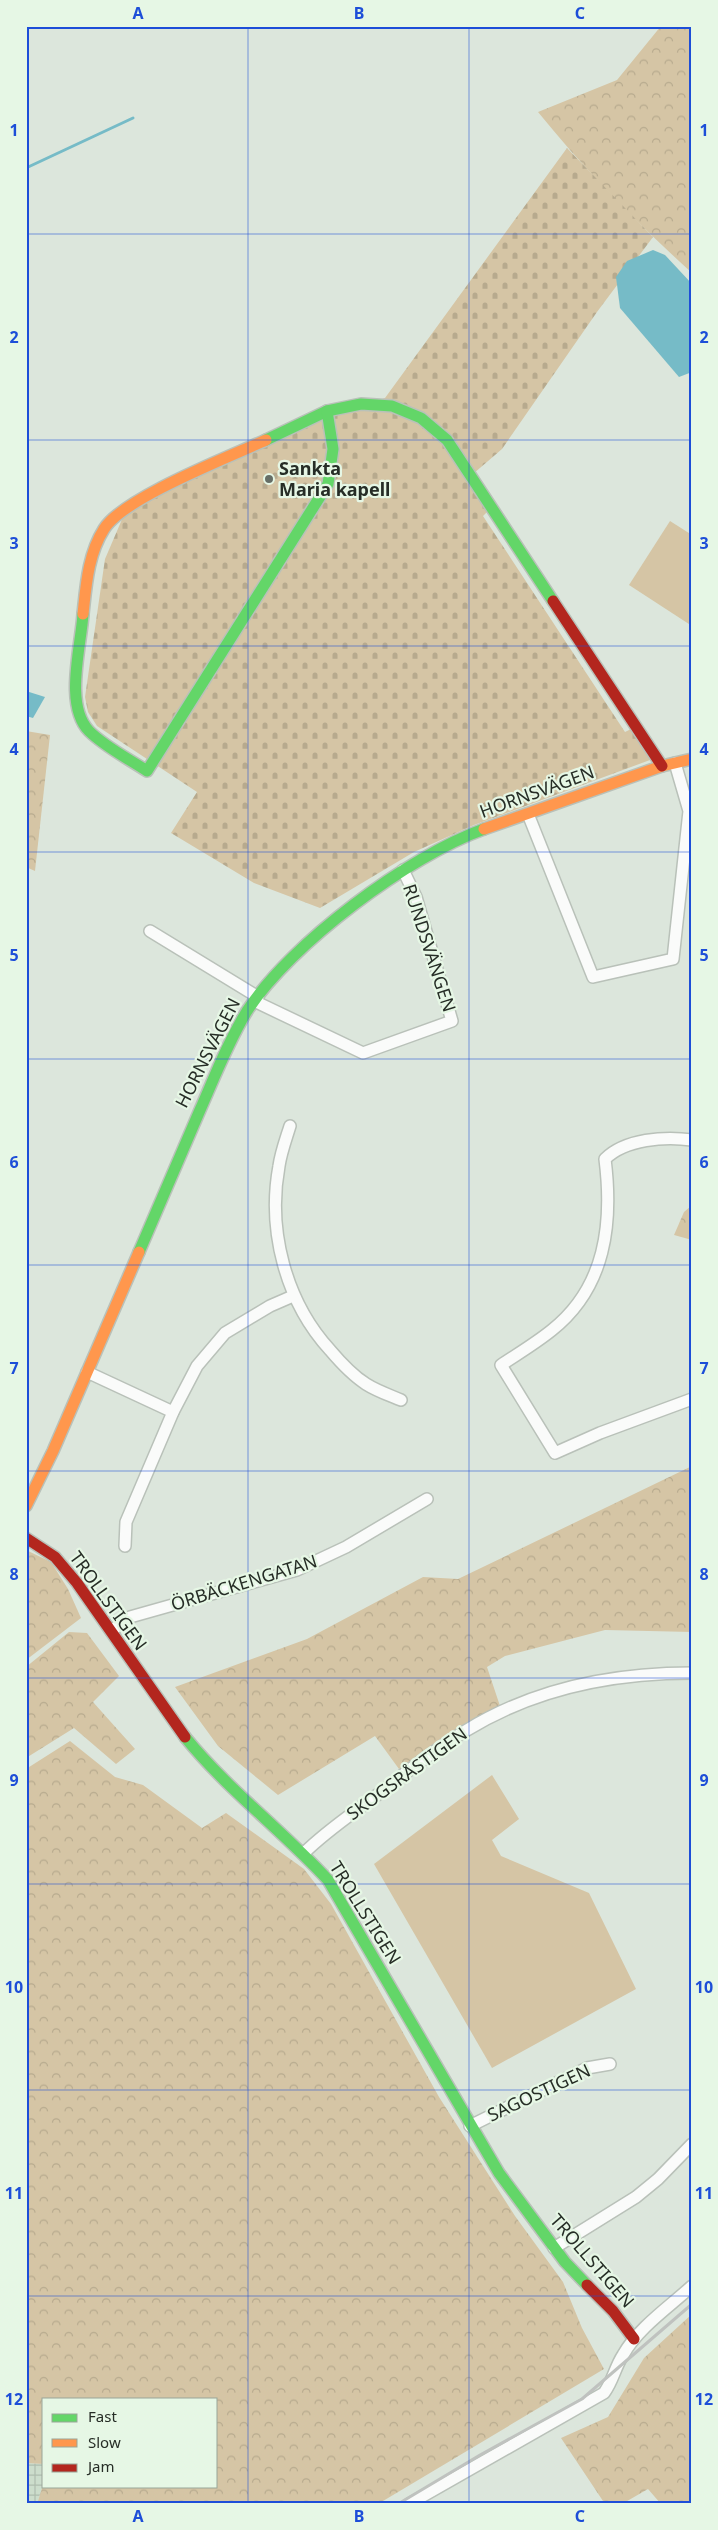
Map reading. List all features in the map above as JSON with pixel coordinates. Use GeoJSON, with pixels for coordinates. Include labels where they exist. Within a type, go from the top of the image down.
{"type":"FeatureCollection","features":[{"type":"Feature","properties":{"kind":"street"},"geometry":{"type":"LineString","coordinates":[[327,411],[333,449],[328,484],[147,771],[91,734],[81,719],[76,700],[91,561],[103,530],[121,509],[134,502],[327,411],[349,405],[365,404],[398,407],[420,416],[436,428],[447,440],[662,766]]}},
{"type":"Feature","properties":{"kind":"street","name":"HORNSVÄGEN"},"geometry":{"type":"LineString","coordinates":[[26,1506],[87,1372],[191,1126],[225,1052],[256,999],[301,952],[343,915],[402,870],[430,852],[460,838],[662,766],[692,759]]}},
{"type":"Feature","properties":{"kind":"street"},"geometry":{"type":"LineString","coordinates":[[528,814],[593,977],[673,959],[689,811],[675,763]]}},
{"type":"Feature","properties":{"kind":"street","name":"RUNDSVÄNGEN"},"geometry":{"type":"LineString","coordinates":[[256,999],[363,1053],[452,1021],[416,897],[402,870]]}},
{"type":"Feature","properties":{"kind":"street"},"geometry":{"type":"LineString","coordinates":[[150,931],[256,999]]}},
{"type":"Feature","properties":{"kind":"street"},"geometry":{"type":"LineString","coordinates":[[290,1126],[279,1165],[276,1214],[282,1260],[293,1296],[318,1337],[351,1373],[367,1385],[401,1400]]}},
{"type":"Feature","properties":{"kind":"street"},"geometry":{"type":"LineString","coordinates":[[692,1140],[661,1139],[643,1142],[618,1150],[605,1159],[609,1212],[606,1238],[591,1281],[582,1298],[553,1329],[501,1365],[555,1453],[600,1433],[692,1399]]}},
{"type":"Feature","properties":{"kind":"street"},"geometry":{"type":"LineString","coordinates":[[124,1546],[126,1522],[173,1412],[196,1366],[225,1334],[270,1306],[293,1296]]}},
{"type":"Feature","properties":{"kind":"street"},"geometry":{"type":"LineString","coordinates":[[87,1372],[173,1412]]}},
{"type":"Feature","properties":{"kind":"street","name":"ÖRBÄCKENGATAN"},"geometry":{"type":"LineString","coordinates":[[111,1631],[130,1617],[297,1570],[346,1547],[427,1499]]}},
{"type":"Feature","properties":{"kind":"street","name":"TROLLSTIGEN"},"geometry":{"type":"LineString","coordinates":[[26,1538],[41,1546],[66,1569],[198,1752],[235,1793],[304,1853],[328,1880],[499,2173],[554,2248],[613,2311],[634,2339]]}},
{"type":"Feature","properties":{"kind":"street","name":"SKOGSRÅSTIGEN"},"geometry":{"type":"LineString","coordinates":[[304,1853],[444,1744],[496,1714],[584,1683],[642,1675],[692,1673]]}},
{"type":"Feature","properties":{"kind":"street","name":"SAGOSTIGEN"},"geometry":{"type":"LineString","coordinates":[[470,2126],[587,2068],[610,2064]]}},
{"type":"Feature","properties":{"kind":"street"},"geometry":{"type":"LineString","coordinates":[[554,2248],[636,2197],[658,2179],[692,2144]]}},
{"type":"Feature","properties":{"kind":"street"},"geometry":{"type":"LineString","coordinates":[[409,2504],[604,2393],[612,2382],[622,2356],[634,2339],[692,2286]]}},
{"type":"Feature","properties":{"kind":"shaded area"},"geometry":{"type":"Polygon","coordinates":[[[26,2463],[42,2464],[42,2488],[37,2504],[26,2504],[26,2463]]]}},
{"type":"Feature","properties":{"kind":"green space"},"geometry":{"type":"Polygon","coordinates":[[[661,26],[692,26],[692,273],[612,195],[574,155],[538,112],[617,80],[661,26]]]}},
{"type":"Feature","properties":{"kind":"green space"},"geometry":{"type":"Polygon","coordinates":[[[567,148],[653,237],[597,312],[502,449],[466,480],[488,511],[483,516],[625,732],[631,729],[650,760],[474,825],[414,852],[320,908],[254,883],[171,833],[197,792],[97,726],[88,712],[85,697],[105,559],[123,517],[145,502],[298,428],[385,398],[567,148]]]}},
{"type":"Feature","properties":{"kind":"green space"},"geometry":{"type":"Polygon","coordinates":[[[670,521],[692,535],[692,626],[629,585],[670,521]]]}},
{"type":"Feature","properties":{"kind":"green space"},"geometry":{"type":"Polygon","coordinates":[[[26,731],[50,735],[35,871],[26,867],[26,731]]]}},
{"type":"Feature","properties":{"kind":"green space"},"geometry":{"type":"Polygon","coordinates":[[[691,1206],[692,1240],[674,1235],[684,1212],[691,1206]]]}},
{"type":"Feature","properties":{"kind":"green space"},"geometry":{"type":"Polygon","coordinates":[[[692,1466],[692,1632],[605,1630],[505,1656],[487,1667],[500,1706],[468,1722],[399,1769],[375,1736],[278,1795],[218,1746],[175,1687],[307,1639],[423,1577],[458,1579],[692,1466]]]}},
{"type":"Feature","properties":{"kind":"green space"},"geometry":{"type":"Polygon","coordinates":[[[26,1550],[51,1562],[68,1589],[81,1618],[26,1660],[26,1550]]]}},
{"type":"Feature","properties":{"kind":"green space"},"geometry":{"type":"Polygon","coordinates":[[[69,1632],[87,1633],[119,1676],[93,1702],[135,1749],[116,1764],[74,1728],[26,1758],[26,1667],[69,1632]]]}},
{"type":"Feature","properties":{"kind":"green space"},"geometry":{"type":"Polygon","coordinates":[[[70,1741],[115,1777],[143,1785],[202,1828],[226,1813],[304,1869],[331,1904],[439,2097],[515,2216],[563,2282],[582,2328],[604,2369],[378,2504],[37,2504],[42,2488],[218,2488],[218,2398],[42,2398],[42,2464],[26,2463],[26,1769],[70,1741]]]}},
{"type":"Feature","properties":{"kind":"green space"},"geometry":{"type":"Polygon","coordinates":[[[492,1775],[519,1819],[492,1840],[501,1856],[589,1893],[636,1989],[492,2068],[374,1864],[492,1775]]]}},
{"type":"Feature","properties":{"kind":"green space"},"geometry":{"type":"Polygon","coordinates":[[[692,2314],[692,2504],[661,2504],[648,2489],[622,2504],[605,2504],[561,2438],[608,2417],[644,2358],[692,2314]]]}},
{"type":"Feature","properties":{"kind":"water"},"geometry":{"type":"Polygon","coordinates":[[[653,250],[665,255],[692,284],[692,372],[679,377],[620,308],[616,277],[627,261],[653,250]]]}},
{"type":"Feature","properties":{"kind":"water"},"geometry":{"type":"Polygon","coordinates":[[[26,691],[45,697],[33,718],[26,716],[26,691]]]}},
{"type":"Feature","properties":{"kind":"waterway"},"geometry":{"type":"LineString","coordinates":[[26,168],[133,118]]}},
{"type":"Feature","properties":{"kind":"railway"},"geometry":{"type":"LineString","coordinates":[[398,2504],[480,2455],[582,2399],[692,2304]]}},
{"type":"Feature","properties":{"kind":"traffic: fast"},"geometry":{"type":"LineString","coordinates":[[266,440],[327,411],[361,404],[392,406],[421,418],[447,440],[553,601]]}},
{"type":"Feature","properties":{"kind":"traffic: fast"},"geometry":{"type":"LineString","coordinates":[[83,614],[76,675],[77,706],[81,720],[89,731],[102,742],[147,771],[328,484],[333,449],[327,411]]}},
{"type":"Feature","properties":{"kind":"traffic: fast"},"geometry":{"type":"LineString","coordinates":[[139,1252],[216,1072],[247,1011],[267,985],[292,958],[354,905],[422,859],[484,829]]}},
{"type":"Feature","properties":{"kind":"traffic: fast"},"geometry":{"type":"LineString","coordinates":[[185,1737],[219,1775],[328,1880],[499,2173],[565,2262],[587,2285]]}},
{"type":"Feature","properties":{"kind":"traffic: slow"},"geometry":{"type":"LineString","coordinates":[[83,614],[85,592],[94,549],[104,529],[115,517],[132,504],[178,479],[266,440]]}},
{"type":"Feature","properties":{"kind":"traffic: slow"},"geometry":{"type":"LineString","coordinates":[[484,829],[662,766],[692,759]]}},
{"type":"Feature","properties":{"kind":"traffic: slow"},"geometry":{"type":"LineString","coordinates":[[26,1506],[53,1451],[139,1252]]}},
{"type":"Feature","properties":{"kind":"traffic: jam"},"geometry":{"type":"LineString","coordinates":[[553,601],[662,766]]}},
{"type":"Feature","properties":{"kind":"traffic: jam"},"geometry":{"type":"LineString","coordinates":[[26,1538],[55,1557],[77,1583],[185,1737]]}},
{"type":"Feature","properties":{"kind":"traffic: jam"},"geometry":{"type":"LineString","coordinates":[[587,2285],[613,2311],[634,2339]]}},
{"type":"Feature","properties":{"kind":"place","name":"Sankta Maria kapell"},"geometry":{"type":"Point","coordinates":[269,479]}}]}
